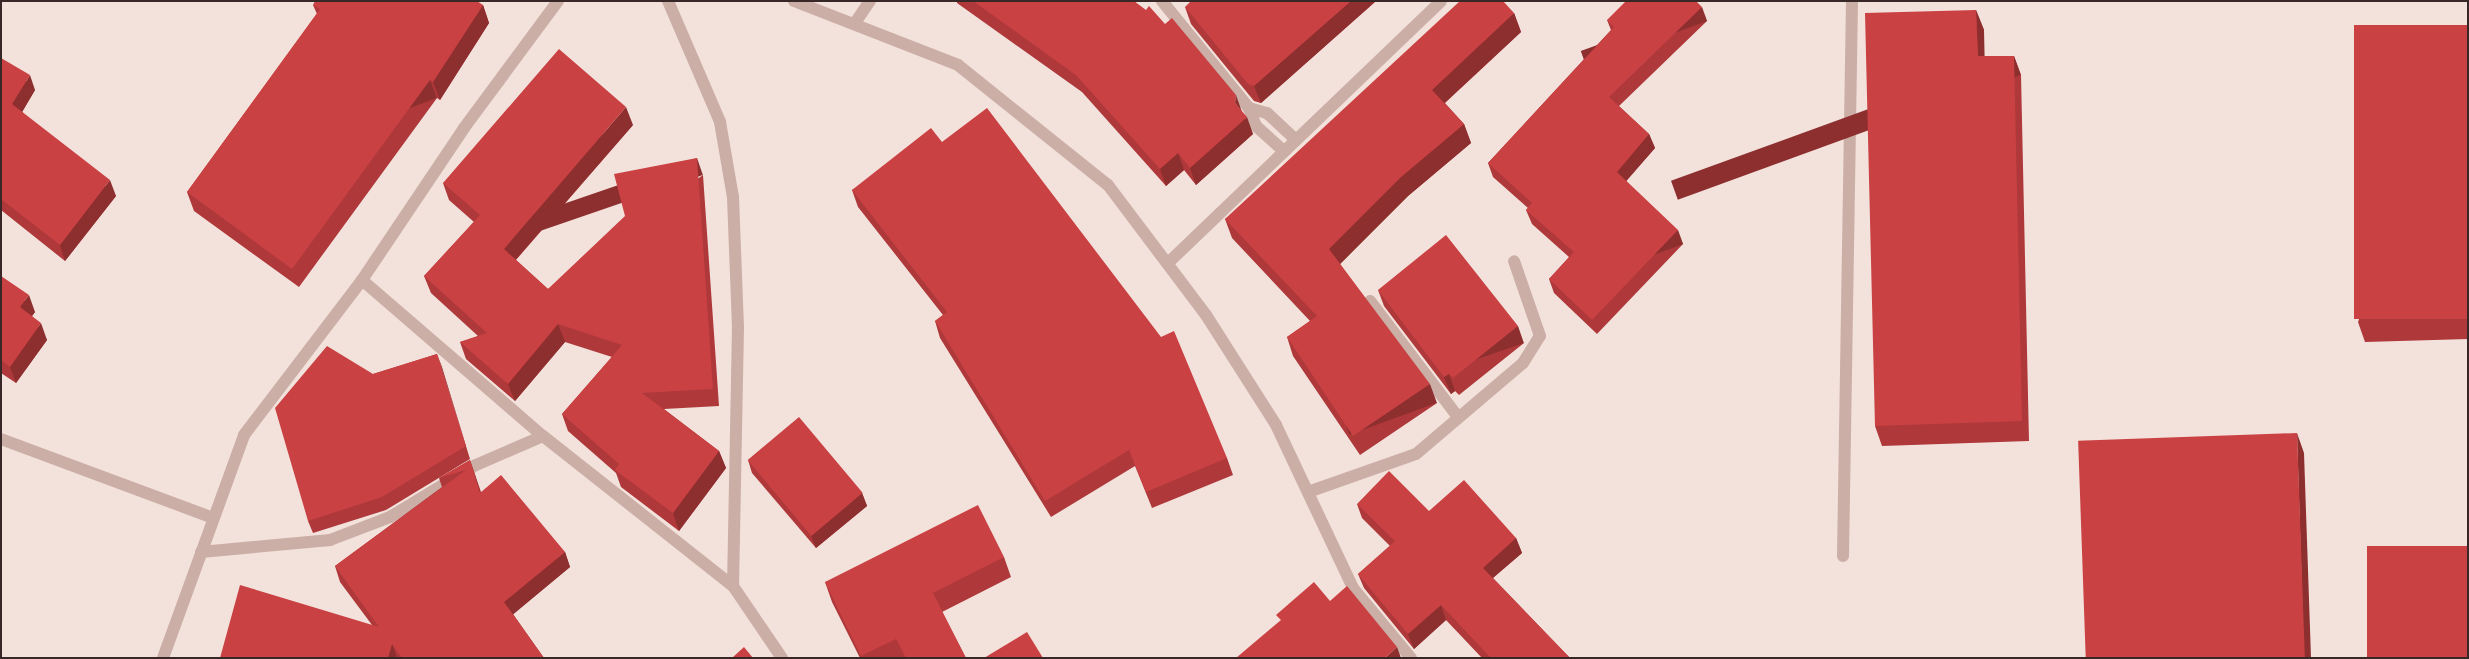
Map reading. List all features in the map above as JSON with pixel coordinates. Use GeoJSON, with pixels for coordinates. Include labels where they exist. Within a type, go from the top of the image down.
{"type":"FeatureCollection","features":[{"type":"Feature","properties":{"kind":"street"},"geometry":{"type":"LineString","coordinates":[[163,658],[244,435],[362,280],[464,128],[558,1]]}},
{"type":"Feature","properties":{"kind":"street"},"geometry":{"type":"LineString","coordinates":[[668,1],[720,122],[733,197],[738,327],[733,586]]}},
{"type":"Feature","properties":{"kind":"street"},"geometry":{"type":"LineString","coordinates":[[794,1],[958,64],[1108,186],[1168,263],[1276,425],[1354,588],[1411,658]]}},
{"type":"Feature","properties":{"kind":"street"},"geometry":{"type":"LineString","coordinates":[[855,23],[870,1]]}},
{"type":"Feature","properties":{"kind":"street"},"geometry":{"type":"LineString","coordinates":[[1162,1],[1249,108],[1256,126],[1283,150]]}},
{"type":"Feature","properties":{"kind":"street"},"geometry":{"type":"LineString","coordinates":[[1168,263],[1283,150],[1442,1]]}},
{"type":"Feature","properties":{"kind":"street"},"geometry":{"type":"LineString","coordinates":[[1843,556],[1852,1]]}},
{"type":"Feature","properties":{"kind":"street"},"geometry":{"type":"LineString","coordinates":[[1249,108],[1267,114],[1295,139]]}},
{"type":"Feature","properties":{"kind":"street"},"geometry":{"type":"LineString","coordinates":[[1308,492],[1416,454],[1523,363],[1540,336],[1514,261]]}},
{"type":"Feature","properties":{"kind":"street"},"geometry":{"type":"LineString","coordinates":[[362,280],[543,436],[733,586],[782,658]]}},
{"type":"Feature","properties":{"kind":"street"},"geometry":{"type":"LineString","coordinates":[[1370,301],[1458,418]]}},
{"type":"Feature","properties":{"kind":"street"},"geometry":{"type":"LineString","coordinates":[[201,552],[330,540],[390,517],[476,465],[543,436]]}},
{"type":"Feature","properties":{"kind":"street"},"geometry":{"type":"LineString","coordinates":[[1,439],[213,518]]}},
{"type":"Feature","properties":{"kind":"building"},"geometry":{"type":"Polygon","coordinates":[[[315,1],[477,1],[483,5],[433,82],[430,80],[292,269],[187,192],[320,9],[313,5],[315,1]]]}},
{"type":"Feature","properties":{"kind":"building"},"geometry":{"type":"Polygon","coordinates":[[[973,1],[1134,1],[1146,10],[1149,6],[1165,24],[1172,18],[1236,95],[1235,103],[1247,117],[1190,168],[1178,153],[1160,169],[1076,75],[973,1]]]}},
{"type":"Feature","properties":{"kind":"building"},"geometry":{"type":"Polygon","coordinates":[[[1191,1],[1351,1],[1254,86],[1248,84],[1185,7],[1191,1]]]}},
{"type":"Feature","properties":{"kind":"building"},"geometry":{"type":"Polygon","coordinates":[[[1460,1],[1503,1],[1514,13],[1432,90],[1464,124],[1401,177],[1329,249],[1430,384],[1353,436],[1287,337],[1317,316],[1225,219],[1460,1]]]}},
{"type":"Feature","properties":{"kind":"building"},"geometry":{"type":"Polygon","coordinates":[[[1626,1],[1696,1],[1702,7],[1609,97],[1649,134],[1617,172],[1678,230],[1592,320],[1549,279],[1574,252],[1526,210],[1532,203],[1488,163],[1614,27],[1607,20],[1626,1]]]}},
{"type":"Feature","properties":{"kind":"building"},"geometry":{"type":"Polygon","coordinates":[[[1976,10],[1978,56],[2014,56],[2022,421],[1875,426],[1865,13],[1976,10]]]}},
{"type":"Feature","properties":{"kind":"building"},"geometry":{"type":"Polygon","coordinates":[[[2354,25],[2468,25],[2468,319],[2354,319],[2354,25]]]}},
{"type":"Feature","properties":{"kind":"building"},"geometry":{"type":"Polygon","coordinates":[[[559,49],[626,107],[504,249],[548,289],[625,216],[614,174],[697,158],[713,389],[642,393],[719,451],[673,513],[615,470],[619,464],[562,414],[622,345],[558,324],[508,384],[460,342],[487,333],[424,276],[480,215],[443,183],[559,49]]]}},
{"type":"Feature","properties":{"kind":"building"},"geometry":{"type":"Polygon","coordinates":[[[1,58],[30,75],[12,104],[110,180],[60,245],[1,199],[1,58]]]}},
{"type":"Feature","properties":{"kind":"building"},"geometry":{"type":"Polygon","coordinates":[[[987,108],[1161,337],[1174,331],[1227,458],[1146,492],[1129,450],[1045,501],[935,321],[947,312],[852,190],[931,128],[942,142],[987,108]]]}},
{"type":"Feature","properties":{"kind":"building"},"geometry":{"type":"Polygon","coordinates":[[[1446,235],[1518,326],[1453,378],[1449,374],[1444,377],[1378,290],[1446,235]]]}},
{"type":"Feature","properties":{"kind":"building"},"geometry":{"type":"Polygon","coordinates":[[[1,276],[29,295],[20,307],[41,323],[10,367],[1,360],[1,276]]]}},
{"type":"Feature","properties":{"kind":"building"},"geometry":{"type":"Polygon","coordinates":[[[327,346],[373,374],[437,354],[466,446],[382,497],[308,521],[275,408],[327,346]]]}},
{"type":"Feature","properties":{"kind":"building"},"geometry":{"type":"Polygon","coordinates":[[[799,417],[863,493],[811,536],[748,460],[799,417]]]}},
{"type":"Feature","properties":{"kind":"building"},"geometry":{"type":"Polygon","coordinates":[[[2297,433],[2305,658],[2086,658],[2078,441],[2297,433]]]}},
{"type":"Feature","properties":{"kind":"building"},"geometry":{"type":"Polygon","coordinates":[[[470,460],[480,493],[501,475],[565,552],[504,602],[544,658],[402,658],[392,644],[388,658],[220,658],[240,585],[379,627],[335,566],[466,470],[439,478],[470,460]]]}},
{"type":"Feature","properties":{"kind":"building"},"geometry":{"type":"Polygon","coordinates":[[[1389,471],[1429,511],[1464,480],[1516,538],[1483,568],[1570,658],[1491,658],[1441,605],[1408,634],[1358,574],[1395,541],[1357,504],[1389,471]]]}},
{"type":"Feature","properties":{"kind":"building"},"geometry":{"type":"Polygon","coordinates":[[[978,505],[1004,557],[933,593],[966,658],[906,658],[896,639],[861,656],[825,582],[978,505]]]}},
{"type":"Feature","properties":{"kind":"building"},"geometry":{"type":"Polygon","coordinates":[[[2367,546],[2468,546],[2468,658],[2367,658],[2367,546]]]}},
{"type":"Feature","properties":{"kind":"building"},"geometry":{"type":"Polygon","coordinates":[[[1314,582],[1330,601],[1347,586],[1397,647],[1385,658],[1236,658],[1281,620],[1276,615],[1314,582]]]}},
{"type":"Feature","properties":{"kind":"building"},"geometry":{"type":"Polygon","coordinates":[[[1027,632],[1043,658],[984,658],[1027,632]]]}},
{"type":"Feature","properties":{"kind":"building"},"geometry":{"type":"Polygon","coordinates":[[[744,647],[753,658],[732,658],[744,647]]]}}]}
